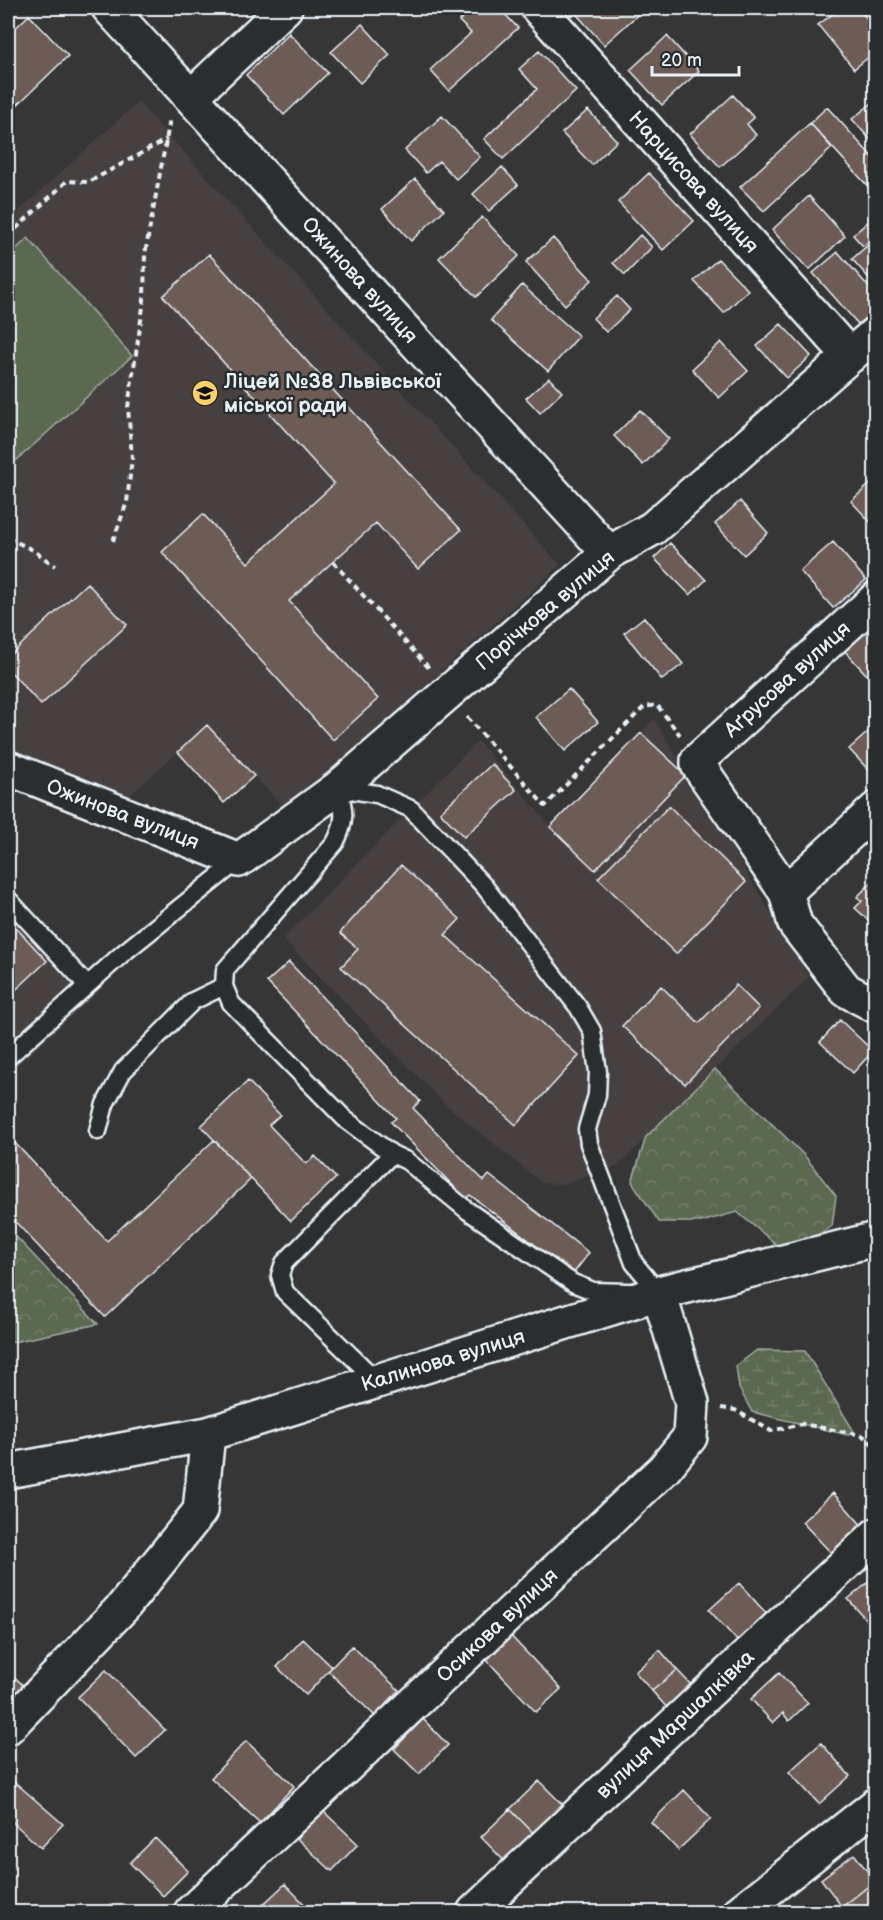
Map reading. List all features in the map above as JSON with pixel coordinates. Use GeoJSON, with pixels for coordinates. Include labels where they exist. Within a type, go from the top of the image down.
{"type":"FeatureCollection","features":[{"type":"Feature","properties":{"kind":"street","name":"Ожинова вулиця"},"geometry":{"type":"LineString","coordinates":[[109,8],[182,104],[609,553]]}},
{"type":"Feature","properties":{"kind":"street"},"geometry":{"type":"LineString","coordinates":[[182,104],[285,8]]}},
{"type":"Feature","properties":{"kind":"street","name":"Нарцисова вулиця"},"geometry":{"type":"LineString","coordinates":[[538,8],[850,356]]}},
{"type":"Feature","properties":{"kind":"street","name":"Порічкова вулиця"},"geometry":{"type":"LineString","coordinates":[[239,860],[338,788],[609,553],[653,528],[876,333]]}},
{"type":"Feature","properties":{"kind":"street","name":"Аґрусова вулиця"},"geometry":{"type":"LineString","coordinates":[[698,760],[876,599]]}},
{"type":"Feature","properties":{"kind":"street"},"geometry":{"type":"LineString","coordinates":[[698,760],[698,765],[786,892],[795,924],[846,990],[876,1006]]}},
{"type":"Feature","properties":{"kind":"street","name":"Ожинова вулиця"},"geometry":{"type":"LineString","coordinates":[[8,768],[239,860]]}},
{"type":"Feature","properties":{"kind":"street"},"geometry":{"type":"LineString","coordinates":[[786,892],[876,809]]}},
{"type":"Feature","properties":{"kind":"street","name":"Калинова вулиця"},"geometry":{"type":"LineString","coordinates":[[8,1471],[208,1434],[659,1293],[876,1239]]}},
{"type":"Feature","properties":{"kind":"street","name":"Осикова вулиця"},"geometry":{"type":"LineString","coordinates":[[191,1912],[664,1468],[690,1437],[692,1403],[659,1293]]}},
{"type":"Feature","properties":{"kind":"street"},"geometry":{"type":"LineString","coordinates":[[8,1727],[123,1608],[200,1511],[208,1434]]}},
{"type":"Feature","properties":{"kind":"street","name":"вулиця Маршалківка"},"geometry":{"type":"LineString","coordinates":[[474,1912],[876,1535]]}},
{"type":"Feature","properties":{"kind":"street"},"geometry":{"type":"LineString","coordinates":[[740,1912],[876,1806]]}},
{"type":"Feature","properties":{"kind":"lane"},"geometry":{"type":"LineString","coordinates":[[338,788],[377,794],[411,809],[484,886],[578,1006],[592,1031],[598,1072],[597,1095],[587,1129],[589,1144],[634,1263],[659,1293],[593,1291],[573,1283],[468,1211],[407,1161],[392,1154],[346,1120],[231,1003],[224,986],[225,970],[335,843],[343,829],[346,813],[338,788]]}},
{"type":"Feature","properties":{"kind":"lane"},"geometry":{"type":"LineString","coordinates":[[8,1057],[87,985],[239,860]]}},
{"type":"Feature","properties":{"kind":"lane"},"geometry":{"type":"LineString","coordinates":[[8,898],[87,985]]}},
{"type":"Feature","properties":{"kind":"lane"},"geometry":{"type":"LineString","coordinates":[[98,1131],[105,1104],[123,1071],[193,1000],[224,986]]}},
{"type":"Feature","properties":{"kind":"lane"},"geometry":{"type":"LineString","coordinates":[[377,1381],[285,1292],[280,1275],[284,1263],[392,1154]]}},
{"type":"Feature","properties":{"kind":"path"},"geometry":{"type":"LineString","coordinates":[[113,541],[127,502],[132,458],[128,407],[144,300],[145,254],[168,139],[182,104]]}},
{"type":"Feature","properties":{"kind":"path"},"geometry":{"type":"LineString","coordinates":[[8,236],[67,182],[88,182],[168,139]]}},
{"type":"Feature","properties":{"kind":"path"},"geometry":{"type":"LineString","coordinates":[[8,538],[33,550],[55,566]]}},
{"type":"Feature","properties":{"kind":"path"},"geometry":{"type":"LineString","coordinates":[[333,562],[432,672]]}},
{"type":"Feature","properties":{"kind":"path"},"geometry":{"type":"LineString","coordinates":[[462,710],[545,806],[644,707],[650,704],[661,709],[698,760]]}},
{"type":"Feature","properties":{"kind":"path"},"geometry":{"type":"LineString","coordinates":[[692,1403],[735,1410],[771,1431],[802,1424],[862,1435],[876,1447]]}},
{"type":"Feature","properties":{"kind":"shaded area","name":"Ліцей №38 Львівської міської ради"},"geometry":{"type":"Polygon","coordinates":[[[138,102],[560,565],[286,810],[207,725],[128,797],[8,748],[8,221],[138,102]]]}},
{"type":"Feature","properties":{"kind":"shaded area"},"geometry":{"type":"Polygon","coordinates":[[[654,719],[809,977],[618,1166],[564,1184],[542,1183],[446,1105],[283,939],[478,741],[551,827],[654,719]]]}},
{"type":"Feature","properties":{"kind":"shaded area"},"geometry":{"type":"Polygon","coordinates":[[[8,885],[102,988],[8,1074],[8,885]]]}},
{"type":"Feature","properties":{"kind":"green space"},"geometry":{"type":"Polygon","coordinates":[[[28,238],[132,356],[8,468],[8,257],[28,238]]]}},
{"type":"Feature","properties":{"kind":"green space"},"geometry":{"type":"Polygon","coordinates":[[[715,1069],[804,1155],[836,1196],[832,1226],[788,1254],[737,1212],[701,1222],[659,1222],[632,1182],[646,1137],[715,1069]]]}},
{"type":"Feature","properties":{"kind":"green space"},"geometry":{"type":"Polygon","coordinates":[[[8,1228],[98,1324],[8,1343],[8,1228]]]}},
{"type":"Feature","properties":{"kind":"green space"},"geometry":{"type":"Polygon","coordinates":[[[757,1350],[805,1351],[855,1433],[848,1435],[752,1412],[739,1388],[736,1366],[757,1350]]]}},
{"type":"Feature","properties":{"kind":"building"},"geometry":{"type":"Polygon","coordinates":[[[474,8],[499,8],[518,28],[449,91],[430,70],[471,33],[459,21],[474,8]]]}},
{"type":"Feature","properties":{"kind":"building"},"geometry":{"type":"Polygon","coordinates":[[[571,8],[643,8],[644,9],[604,45],[571,8]]]}},
{"type":"Feature","properties":{"kind":"building"},"geometry":{"type":"Polygon","coordinates":[[[841,8],[858,8],[876,29],[876,51],[854,69],[818,25],[841,8]]]}},
{"type":"Feature","properties":{"kind":"building"},"geometry":{"type":"Polygon","coordinates":[[[29,15],[68,56],[8,114],[8,35],[29,15]]]}},
{"type":"Feature","properties":{"kind":"building"},"geometry":{"type":"Polygon","coordinates":[[[362,24],[390,55],[360,83],[331,52],[362,24]]]}},
{"type":"Feature","properties":{"kind":"building"},"geometry":{"type":"Polygon","coordinates":[[[289,33],[328,73],[284,115],[246,75],[289,33]]]}},
{"type":"Feature","properties":{"kind":"building"},"geometry":{"type":"Polygon","coordinates":[[[667,36],[699,71],[662,105],[630,70],[667,36]]]}},
{"type":"Feature","properties":{"kind":"building"},"geometry":{"type":"Polygon","coordinates":[[[539,51],[576,91],[503,159],[484,139],[537,89],[519,69],[539,51]]]}},
{"type":"Feature","properties":{"kind":"building"},"geometry":{"type":"Polygon","coordinates":[[[733,95],[754,118],[747,124],[756,135],[720,167],[690,134],[733,95]]]}},
{"type":"Feature","properties":{"kind":"building"},"geometry":{"type":"Polygon","coordinates":[[[876,100],[876,146],[852,119],[876,100]]]}},
{"type":"Feature","properties":{"kind":"building"},"geometry":{"type":"Polygon","coordinates":[[[827,107],[876,161],[876,195],[810,123],[827,107]]]}},
{"type":"Feature","properties":{"kind":"building"},"geometry":{"type":"Polygon","coordinates":[[[588,110],[617,141],[592,165],[562,133],[588,110]]]}},
{"type":"Feature","properties":{"kind":"building"},"geometry":{"type":"Polygon","coordinates":[[[442,116],[480,157],[456,179],[439,161],[426,173],[405,150],[442,116]]]}},
{"type":"Feature","properties":{"kind":"building"},"geometry":{"type":"Polygon","coordinates":[[[810,123],[832,148],[764,211],[740,187],[810,123]]]}},
{"type":"Feature","properties":{"kind":"building"},"geometry":{"type":"Polygon","coordinates":[[[502,167],[518,185],[489,211],[473,194],[502,167]]]}},
{"type":"Feature","properties":{"kind":"building"},"geometry":{"type":"Polygon","coordinates":[[[649,173],[694,221],[663,250],[618,202],[649,173]]]}},
{"type":"Feature","properties":{"kind":"building"},"geometry":{"type":"Polygon","coordinates":[[[415,179],[444,210],[411,241],[382,209],[415,179]]]}},
{"type":"Feature","properties":{"kind":"building"},"geometry":{"type":"Polygon","coordinates":[[[809,196],[845,236],[809,270],[772,230],[809,196]]]}},
{"type":"Feature","properties":{"kind":"building"},"geometry":{"type":"Polygon","coordinates":[[[876,215],[876,235],[863,246],[853,235],[876,215]]]}},
{"type":"Feature","properties":{"kind":"building"},"geometry":{"type":"Polygon","coordinates":[[[482,217],[519,256],[476,297],[439,258],[482,217]]]}},
{"type":"Feature","properties":{"kind":"building"},"geometry":{"type":"Polygon","coordinates":[[[640,235],[652,247],[625,275],[613,263],[640,235]]]}},
{"type":"Feature","properties":{"kind":"building"},"geometry":{"type":"Polygon","coordinates":[[[553,238],[592,280],[565,305],[526,262],[553,238]]]}},
{"type":"Feature","properties":{"kind":"building"},"geometry":{"type":"Polygon","coordinates":[[[876,238],[876,286],[852,259],[876,238]]]}},
{"type":"Feature","properties":{"kind":"building"},"geometry":{"type":"Polygon","coordinates":[[[838,252],[876,295],[876,309],[858,324],[813,273],[838,252]]]}},
{"type":"Feature","properties":{"kind":"building"},"geometry":{"type":"Polygon","coordinates":[[[209,254],[461,530],[418,569],[376,523],[289,601],[378,699],[333,740],[162,552],[203,514],[248,563],[334,484],[163,296],[209,254]]]}},
{"type":"Feature","properties":{"kind":"building"},"geometry":{"type":"Polygon","coordinates":[[[718,259],[748,290],[724,313],[694,281],[718,259]]]}},
{"type":"Feature","properties":{"kind":"building"},"geometry":{"type":"Polygon","coordinates":[[[522,285],[579,336],[548,371],[491,320],[522,285]]]}},
{"type":"Feature","properties":{"kind":"building"},"geometry":{"type":"Polygon","coordinates":[[[617,296],[630,310],[606,332],[593,318],[617,296]]]}},
{"type":"Feature","properties":{"kind":"building"},"geometry":{"type":"Polygon","coordinates":[[[781,324],[811,356],[787,378],[757,346],[781,324]]]}},
{"type":"Feature","properties":{"kind":"building"},"geometry":{"type":"Polygon","coordinates":[[[721,342],[748,371],[719,398],[692,369],[721,342]]]}},
{"type":"Feature","properties":{"kind":"building"},"geometry":{"type":"Polygon","coordinates":[[[549,378],[562,392],[540,413],[526,398],[549,378]]]}},
{"type":"Feature","properties":{"kind":"building"},"geometry":{"type":"Polygon","coordinates":[[[640,410],[669,439],[643,465],[614,436],[640,410]]]}},
{"type":"Feature","properties":{"kind":"building"},"geometry":{"type":"Polygon","coordinates":[[[876,479],[876,524],[874,526],[851,501],[876,479]]]}},
{"type":"Feature","properties":{"kind":"building"},"geometry":{"type":"Polygon","coordinates":[[[740,501],[768,533],[744,555],[715,524],[740,501]]]}},
{"type":"Feature","properties":{"kind":"building"},"geometry":{"type":"Polygon","coordinates":[[[833,542],[866,580],[833,608],[800,571],[833,542]]]}},
{"type":"Feature","properties":{"kind":"building"},"geometry":{"type":"Polygon","coordinates":[[[670,543],[706,580],[690,595],[654,558],[670,543]]]}},
{"type":"Feature","properties":{"kind":"building"},"geometry":{"type":"Polygon","coordinates":[[[87,583],[127,625],[41,705],[8,669],[8,657],[87,583]]]}},
{"type":"Feature","properties":{"kind":"building"},"geometry":{"type":"Polygon","coordinates":[[[644,617],[683,664],[662,680],[624,633],[644,617]]]}},
{"type":"Feature","properties":{"kind":"building"},"geometry":{"type":"Polygon","coordinates":[[[870,624],[876,629],[876,685],[843,649],[870,624]]]}},
{"type":"Feature","properties":{"kind":"building"},"geometry":{"type":"Polygon","coordinates":[[[569,689],[598,722],[565,751],[536,717],[569,689]]]}},
{"type":"Feature","properties":{"kind":"building"},"geometry":{"type":"Polygon","coordinates":[[[207,725],[254,776],[224,803],[178,752],[207,725]]]}},
{"type":"Feature","properties":{"kind":"building"},"geometry":{"type":"Polygon","coordinates":[[[876,725],[876,778],[849,749],[876,725]]]}},
{"type":"Feature","properties":{"kind":"building"},"geometry":{"type":"Polygon","coordinates":[[[641,733],[686,775],[595,870],[550,827],[641,733]]]}},
{"type":"Feature","properties":{"kind":"building"},"geometry":{"type":"Polygon","coordinates":[[[492,764],[516,790],[464,837],[440,812],[492,764]]]}},
{"type":"Feature","properties":{"kind":"building"},"geometry":{"type":"Polygon","coordinates":[[[669,806],[746,882],[676,954],[598,878],[669,806]]]}},
{"type":"Feature","properties":{"kind":"building"},"geometry":{"type":"Polygon","coordinates":[[[401,865],[460,919],[445,935],[579,1056],[516,1125],[341,967],[358,949],[340,933],[401,865]]]}},
{"type":"Feature","properties":{"kind":"building"},"geometry":{"type":"Polygon","coordinates":[[[876,878],[876,927],[855,908],[862,901],[857,897],[876,878]]]}},
{"type":"Feature","properties":{"kind":"building"},"geometry":{"type":"Polygon","coordinates":[[[8,919],[47,961],[8,997],[8,919]]]}},
{"type":"Feature","properties":{"kind":"building"},"geometry":{"type":"Polygon","coordinates":[[[289,962],[420,1101],[413,1108],[484,1181],[489,1175],[589,1253],[573,1274],[470,1195],[466,1199],[391,1122],[396,1118],[267,982],[289,962]]]}},
{"type":"Feature","properties":{"kind":"building"},"geometry":{"type":"Polygon","coordinates":[[[736,985],[759,1008],[685,1084],[622,1026],[661,986],[699,1023],[736,985]]]}},
{"type":"Feature","properties":{"kind":"building"},"geometry":{"type":"Polygon","coordinates":[[[840,1020],[873,1051],[853,1073],[820,1042],[840,1020]]]}},
{"type":"Feature","properties":{"kind":"building"},"geometry":{"type":"Polygon","coordinates":[[[248,1081],[280,1115],[269,1125],[306,1164],[315,1156],[336,1178],[291,1221],[201,1126],[248,1081]]]}},
{"type":"Feature","properties":{"kind":"building"},"geometry":{"type":"Polygon","coordinates":[[[214,1140],[251,1179],[105,1317],[8,1214],[8,1147],[14,1142],[107,1241],[214,1140]]]}},
{"type":"Feature","properties":{"kind":"building"},"geometry":{"type":"Polygon","coordinates":[[[833,1493],[865,1529],[835,1557],[802,1522],[833,1493]]]}},
{"type":"Feature","properties":{"kind":"building"},"geometry":{"type":"Polygon","coordinates":[[[876,1576],[876,1631],[848,1599],[876,1576]]]}},
{"type":"Feature","properties":{"kind":"building"},"geometry":{"type":"Polygon","coordinates":[[[739,1583],[771,1619],[741,1645],[709,1610],[739,1583]]]}},
{"type":"Feature","properties":{"kind":"building"},"geometry":{"type":"Polygon","coordinates":[[[506,1631],[561,1689],[536,1712],[481,1654],[506,1631]]]}},
{"type":"Feature","properties":{"kind":"building"},"geometry":{"type":"Polygon","coordinates":[[[303,1639],[332,1667],[306,1695],[277,1667],[303,1639]]]}},
{"type":"Feature","properties":{"kind":"building"},"geometry":{"type":"Polygon","coordinates":[[[352,1646],[399,1690],[375,1716],[328,1671],[352,1646]]]}},
{"type":"Feature","properties":{"kind":"building"},"geometry":{"type":"Polygon","coordinates":[[[660,1650],[677,1670],[652,1691],[635,1672],[660,1650]]]}},
{"type":"Feature","properties":{"kind":"building"},"geometry":{"type":"Polygon","coordinates":[[[106,1670],[165,1730],[136,1758],[78,1697],[106,1670]]]}},
{"type":"Feature","properties":{"kind":"building"},"geometry":{"type":"Polygon","coordinates":[[[677,1670],[695,1689],[670,1711],[652,1691],[677,1670]]]}},
{"type":"Feature","properties":{"kind":"building"},"geometry":{"type":"Polygon","coordinates":[[[8,1671],[24,1686],[8,1704],[8,1671]]]}},
{"type":"Feature","properties":{"kind":"building"},"geometry":{"type":"Polygon","coordinates":[[[779,1673],[808,1703],[789,1721],[783,1713],[773,1723],[751,1699],[779,1673]]]}},
{"type":"Feature","properties":{"kind":"building"},"geometry":{"type":"Polygon","coordinates":[[[423,1719],[448,1745],[419,1774],[394,1749],[423,1719]]]}},
{"type":"Feature","properties":{"kind":"building"},"geometry":{"type":"Polygon","coordinates":[[[246,1741],[294,1786],[260,1823],[211,1778],[246,1741]]]}},
{"type":"Feature","properties":{"kind":"building"},"geometry":{"type":"Polygon","coordinates":[[[821,1743],[850,1776],[819,1804],[789,1772],[821,1743]]]}},
{"type":"Feature","properties":{"kind":"building"},"geometry":{"type":"Polygon","coordinates":[[[10,1778],[63,1824],[41,1848],[8,1818],[8,1781],[10,1778]]]}},
{"type":"Feature","properties":{"kind":"building"},"geometry":{"type":"Polygon","coordinates":[[[539,1781],[567,1809],[538,1838],[510,1809],[539,1781]]]}},
{"type":"Feature","properties":{"kind":"building"},"geometry":{"type":"Polygon","coordinates":[[[684,1790],[711,1819],[678,1850],[651,1822],[684,1790]]]}},
{"type":"Feature","properties":{"kind":"building"},"geometry":{"type":"Polygon","coordinates":[[[321,1809],[358,1844],[332,1871],[295,1837],[321,1809]]]}},
{"type":"Feature","properties":{"kind":"building"},"geometry":{"type":"Polygon","coordinates":[[[510,1809],[538,1838],[509,1866],[481,1837],[510,1809]]]}},
{"type":"Feature","properties":{"kind":"building"},"geometry":{"type":"Polygon","coordinates":[[[155,1838],[188,1871],[163,1896],[130,1863],[155,1838]]]}},
{"type":"Feature","properties":{"kind":"building"},"geometry":{"type":"Polygon","coordinates":[[[854,1854],[875,1881],[842,1907],[821,1879],[854,1854]]]}},
{"type":"Feature","properties":{"kind":"building"},"geometry":{"type":"Polygon","coordinates":[[[875,1881],[876,1912],[846,1912],[842,1907],[875,1881]]]}},
{"type":"Feature","properties":{"kind":"building"},"geometry":{"type":"Polygon","coordinates":[[[285,1884],[312,1912],[255,1912],[285,1884]]]}},
{"type":"Feature","properties":{"kind":"place","name":"Ліцей №38 Львівської міської ради"},"geometry":{"type":"Point","coordinates":[205,393]}}]}
